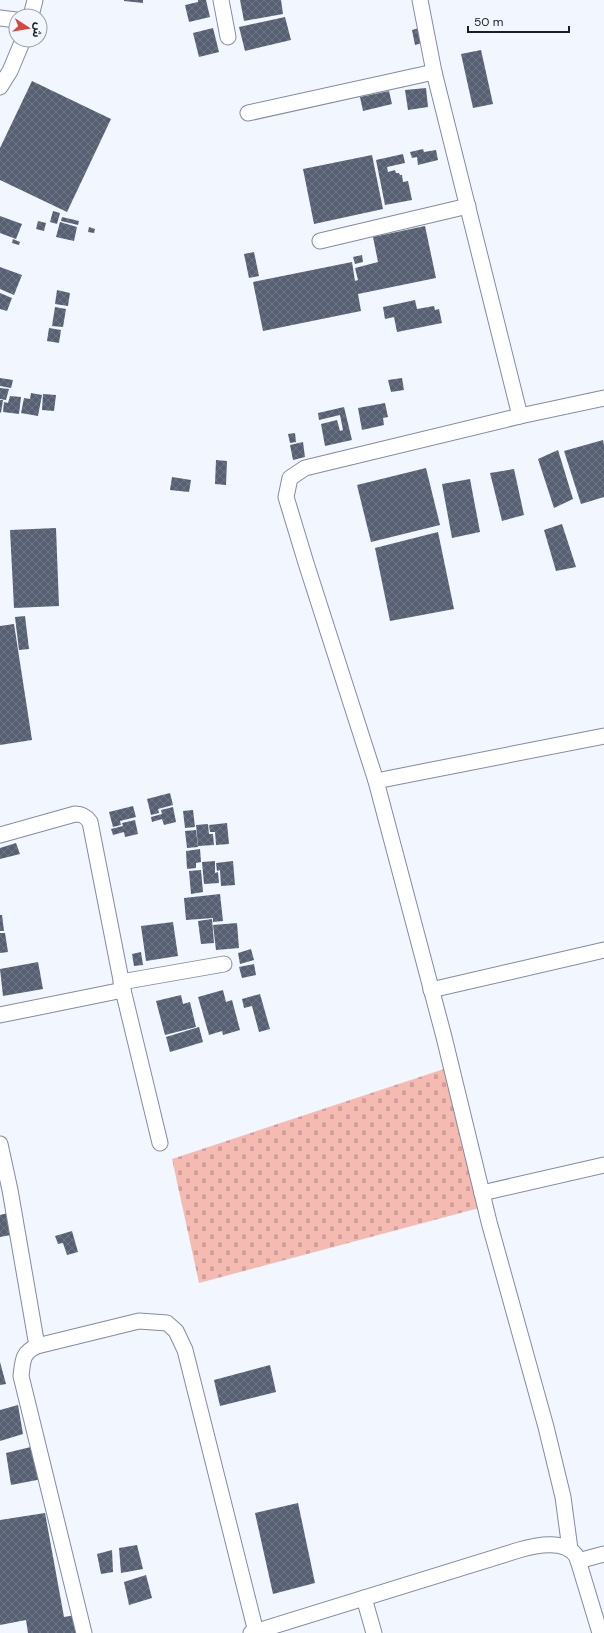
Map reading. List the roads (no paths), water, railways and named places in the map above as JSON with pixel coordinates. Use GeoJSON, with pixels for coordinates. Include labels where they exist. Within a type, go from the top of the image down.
{"type":"FeatureCollection","features":[{"type":"Feature","properties":{"kind":"street"},"geometry":{"type":"LineString","coordinates":[[221,0],[228,37]]}},
{"type":"Feature","properties":{"kind":"street"},"geometry":{"type":"LineString","coordinates":[[420,0],[434,72],[520,416]]}},
{"type":"Feature","properties":{"kind":"street"},"geometry":{"type":"LineString","coordinates":[[0,87],[10,71],[20,48]]}},
{"type":"Feature","properties":{"kind":"street"},"geometry":{"type":"LineString","coordinates":[[248,113],[434,72]]}},
{"type":"Feature","properties":{"kind":"street"},"geometry":{"type":"LineString","coordinates":[[320,241],[468,206]]}},
{"type":"Feature","properties":{"kind":"street"},"geometry":{"type":"LineString","coordinates":[[600,1633],[574,1555],[563,1497],[546,1427],[482,1193],[376,781],[286,497],[290,478],[305,468],[520,416],[604,398]]}},
{"type":"Feature","properties":{"kind":"street"},"geometry":{"type":"LineString","coordinates":[[376,781],[604,736]]}},
{"type":"Feature","properties":{"kind":"street"},"geometry":{"type":"LineString","coordinates":[[0,835],[75,814],[82,814],[88,818],[122,986],[160,1143]]}},
{"type":"Feature","properties":{"kind":"street"},"geometry":{"type":"LineString","coordinates":[[431,990],[604,950]]}},
{"type":"Feature","properties":{"kind":"street"},"geometry":{"type":"LineString","coordinates":[[0,1015],[224,964]]}},
{"type":"Feature","properties":{"kind":"street"},"geometry":{"type":"LineString","coordinates":[[0,1144],[10,1190],[37,1346]]}},
{"type":"Feature","properties":{"kind":"street"},"geometry":{"type":"LineString","coordinates":[[482,1193],[604,1165]]}},
{"type":"Feature","properties":{"kind":"street"},"geometry":{"type":"LineString","coordinates":[[84,1633],[21,1376],[23,1360],[29,1350],[37,1346],[139,1320],[167,1323],[176,1331],[185,1350],[253,1632],[535,1546],[557,1546],[574,1555],[604,1554]]}},
{"type":"Feature","properties":{"kind":"street"},"geometry":{"type":"LineString","coordinates":[[364,1598],[374,1633]]}}]}
